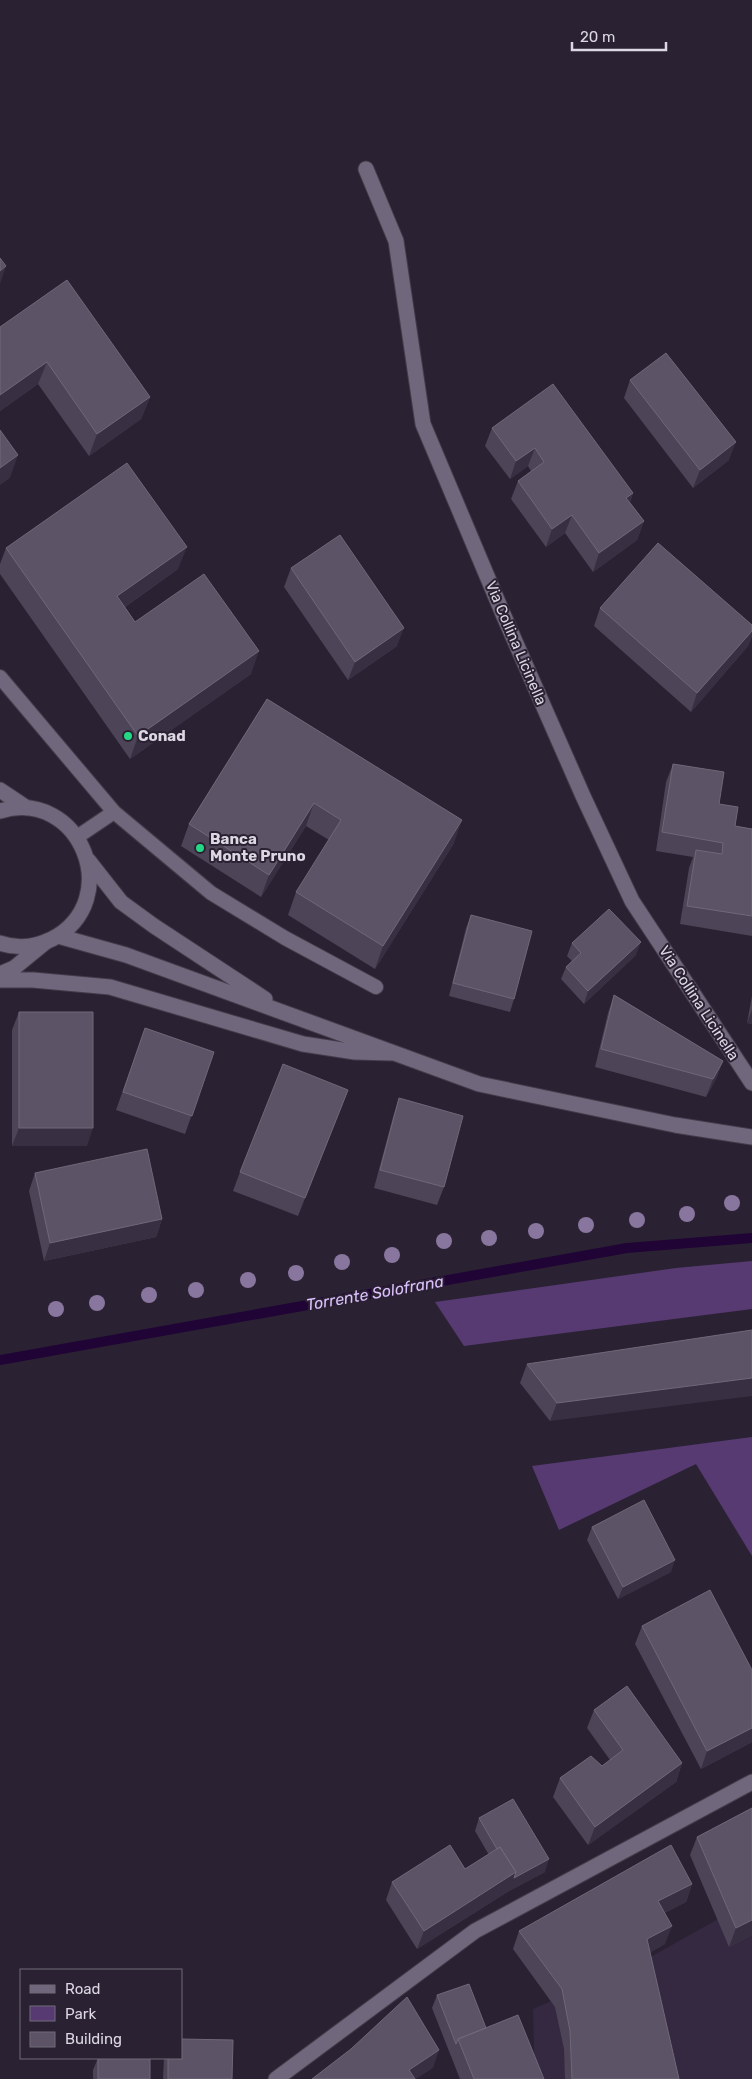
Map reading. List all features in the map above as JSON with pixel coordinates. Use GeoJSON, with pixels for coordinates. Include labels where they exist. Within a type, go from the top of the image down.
{"type":"FeatureCollection","features":[{"type":"Feature","properties":{"kind":"main road","name":"Via Collina Licinella"},"geometry":{"type":"LineString","coordinates":[[366,170],[396,242],[423,424],[503,614],[583,796],[632,900],[752,1083]]}},
{"type":"Feature","properties":{"kind":"main road"},"geometry":{"type":"LineString","coordinates":[[0,790],[28,808],[50,815],[69,828],[77,838],[88,859],[121,902],[154,926],[285,1012]]}},
{"type":"Feature","properties":{"kind":"main road"},"geometry":{"type":"LineString","coordinates":[[0,811],[28,808]]}},
{"type":"Feature","properties":{"kind":"main road"},"geometry":{"type":"LineString","coordinates":[[0,974],[14,968],[72,924],[84,906],[90,882],[88,859]]}},
{"type":"Feature","properties":{"kind":"main road"},"geometry":{"type":"LineString","coordinates":[[0,943],[24,946],[53,938],[126,955],[478,1084],[674,1125],[752,1137]]}},
{"type":"Feature","properties":{"kind":"main road"},"geometry":{"type":"LineString","coordinates":[[0,980],[33,980],[110,987],[302,1044],[355,1052],[391,1053]]}},
{"type":"Feature","properties":{"kind":"main road"},"geometry":{"type":"LineString","coordinates":[[276,2079],[474,1931],[752,1782]]}},
{"type":"Feature","properties":{"kind":"lane"},"geometry":{"type":"LineString","coordinates":[[0,676],[114,812],[211,893],[285,938],[376,987]]}},
{"type":"Feature","properties":{"kind":"lane"},"geometry":{"type":"LineString","coordinates":[[77,838],[114,812]]}},
{"type":"Feature","properties":{"kind":"shaded area"},"geometry":{"type":"Polygon","coordinates":[[[752,1900],[752,2079],[535,2079],[533,2009],[647,1959],[752,1900]]]}},
{"type":"Feature","properties":{"kind":"green space"},"geometry":{"type":"Polygon","coordinates":[[[752,1261],[752,1309],[464,1346],[435,1302],[676,1268],[752,1261]]]}},
{"type":"Feature","properties":{"kind":"green space"},"geometry":{"type":"Polygon","coordinates":[[[752,1437],[752,1556],[696,1464],[559,1530],[532,1466],[752,1437]]]}},
{"type":"Feature","properties":{"kind":"building"},"geometry":{"type":"Polygon","coordinates":[[[0,258],[6,266],[0,271],[0,258]]]}},
{"type":"Feature","properties":{"kind":"building"},"geometry":{"type":"Polygon","coordinates":[[[67,280],[150,397],[97,434],[47,362],[0,395],[0,327],[67,280]]]}},
{"type":"Feature","properties":{"kind":"building"},"geometry":{"type":"Polygon","coordinates":[[[666,353],[736,442],[700,470],[630,380],[666,353]]]}},
{"type":"Feature","properties":{"kind":"building"},"geometry":{"type":"Polygon","coordinates":[[[553,384],[633,493],[626,498],[644,521],[599,553],[572,515],[552,529],[518,481],[544,462],[535,448],[516,461],[492,428],[553,384]]]}},
{"type":"Feature","properties":{"kind":"building"},"geometry":{"type":"Polygon","coordinates":[[[0,430],[18,455],[0,468],[0,430]]]}},
{"type":"Feature","properties":{"kind":"building"},"geometry":{"type":"Polygon","coordinates":[[[127,463],[187,547],[117,596],[135,622],[204,574],[259,651],[138,736],[6,548],[127,463]]]}},
{"type":"Feature","properties":{"kind":"building"},"geometry":{"type":"Polygon","coordinates":[[[340,535],[404,628],[355,662],[291,568],[340,535]]]}},
{"type":"Feature","properties":{"kind":"building"},"geometry":{"type":"Polygon","coordinates":[[[658,543],[752,625],[752,631],[697,693],[600,608],[658,543]]]}},
{"type":"Feature","properties":{"kind":"building"},"geometry":{"type":"Polygon","coordinates":[[[267,699],[462,820],[383,946],[296,892],[341,820],[314,803],[269,875],[189,824],[267,699]]]}},
{"type":"Feature","properties":{"kind":"building"},"geometry":{"type":"Polygon","coordinates":[[[673,764],[724,772],[719,804],[738,807],[735,826],[752,829],[752,916],[687,906],[696,850],[722,854],[723,843],[662,832],[673,764]]]}},
{"type":"Feature","properties":{"kind":"building"},"geometry":{"type":"Polygon","coordinates":[[[609,909],[641,942],[588,991],[566,967],[581,953],[572,943],[609,909]]]}},
{"type":"Feature","properties":{"kind":"building"},"geometry":{"type":"Polygon","coordinates":[[[471,915],[532,931],[514,999],[453,983],[471,915]]]}},
{"type":"Feature","properties":{"kind":"building"},"geometry":{"type":"Polygon","coordinates":[[[614,995],[723,1061],[713,1079],[601,1049],[614,995]]]}},
{"type":"Feature","properties":{"kind":"building"},"geometry":{"type":"Polygon","coordinates":[[[19,1012],[93,1012],[93,1128],[19,1128],[19,1012]]]}},
{"type":"Feature","properties":{"kind":"building"},"geometry":{"type":"Polygon","coordinates":[[[145,1028],[214,1052],[192,1116],[123,1092],[145,1028]]]}},
{"type":"Feature","properties":{"kind":"building"},"geometry":{"type":"Polygon","coordinates":[[[283,1064],[348,1090],[305,1198],[240,1172],[283,1064]]]}},
{"type":"Feature","properties":{"kind":"building"},"geometry":{"type":"Polygon","coordinates":[[[399,1098],[463,1116],[444,1187],[380,1170],[399,1098]]]}},
{"type":"Feature","properties":{"kind":"building"},"geometry":{"type":"Polygon","coordinates":[[[147,1149],[162,1219],[50,1243],[35,1173],[147,1149]]]}},
{"type":"Feature","properties":{"kind":"building"},"geometry":{"type":"Polygon","coordinates":[[[752,1330],[752,1378],[557,1403],[527,1364],[752,1330]]]}},
{"type":"Feature","properties":{"kind":"building"},"geometry":{"type":"Polygon","coordinates":[[[644,1500],[675,1560],[623,1587],[592,1527],[644,1500]]]}},
{"type":"Feature","properties":{"kind":"building"},"geometry":{"type":"Polygon","coordinates":[[[710,1590],[752,1670],[752,1728],[707,1751],[642,1626],[710,1590]]]}},
{"type":"Feature","properties":{"kind":"building"},"geometry":{"type":"Polygon","coordinates":[[[627,1686],[682,1763],[595,1827],[560,1778],[591,1756],[602,1766],[623,1750],[594,1710],[627,1686]]]}},
{"type":"Feature","properties":{"kind":"building"},"geometry":{"type":"Polygon","coordinates":[[[513,1799],[549,1859],[514,1878],[516,1872],[500,1847],[497,1849],[479,1818],[513,1799]]]}},
{"type":"Feature","properties":{"kind":"building"},"geometry":{"type":"Polygon","coordinates":[[[752,1808],[752,1920],[736,1928],[697,1837],[752,1808]]]}},
{"type":"Feature","properties":{"kind":"building"},"geometry":{"type":"Polygon","coordinates":[[[450,1845],[465,1869],[500,1847],[516,1872],[424,1931],[392,1882],[450,1845]]]}},
{"type":"Feature","properties":{"kind":"building"},"geometry":{"type":"Polygon","coordinates":[[[671,1845],[692,1884],[658,1901],[672,1926],[647,1939],[679,2079],[572,2079],[570,2031],[562,1989],[519,1931],[671,1845]]]}},
{"type":"Feature","properties":{"kind":"building"},"geometry":{"type":"Polygon","coordinates":[[[469,1984],[486,2028],[458,2039],[456,2044],[437,1995],[469,1984]]]}},
{"type":"Feature","properties":{"kind":"building"},"geometry":{"type":"Polygon","coordinates":[[[407,1997],[439,2050],[409,2070],[415,2079],[312,2079],[351,2049],[407,1997]]]}},
{"type":"Feature","properties":{"kind":"building"},"geometry":{"type":"Polygon","coordinates":[[[518,2015],[544,2079],[474,2079],[458,2039],[518,2015]]]}},
{"type":"Feature","properties":{"kind":"building"},"geometry":{"type":"Polygon","coordinates":[[[182,2039],[233,2040],[232,2079],[168,2079],[168,2059],[182,2059],[182,2039]]]}},
{"type":"Feature","properties":{"kind":"building"},"geometry":{"type":"Polygon","coordinates":[[[98,2059],[150,2059],[150,2079],[98,2079],[98,2059]]]}},
{"type":"Feature","properties":{"kind":"waterway","name":"Torrente Solofrana"},"geometry":{"type":"LineString","coordinates":[[0,1360],[627,1248],[752,1238]]}},
{"type":"Feature","properties":{"kind":"place","name":"Conad"},"geometry":{"type":"Point","coordinates":[128,736]}},
{"type":"Feature","properties":{"kind":"place","name":"Banca Monte Pruno"},"geometry":{"type":"Point","coordinates":[200,848]}}]}
